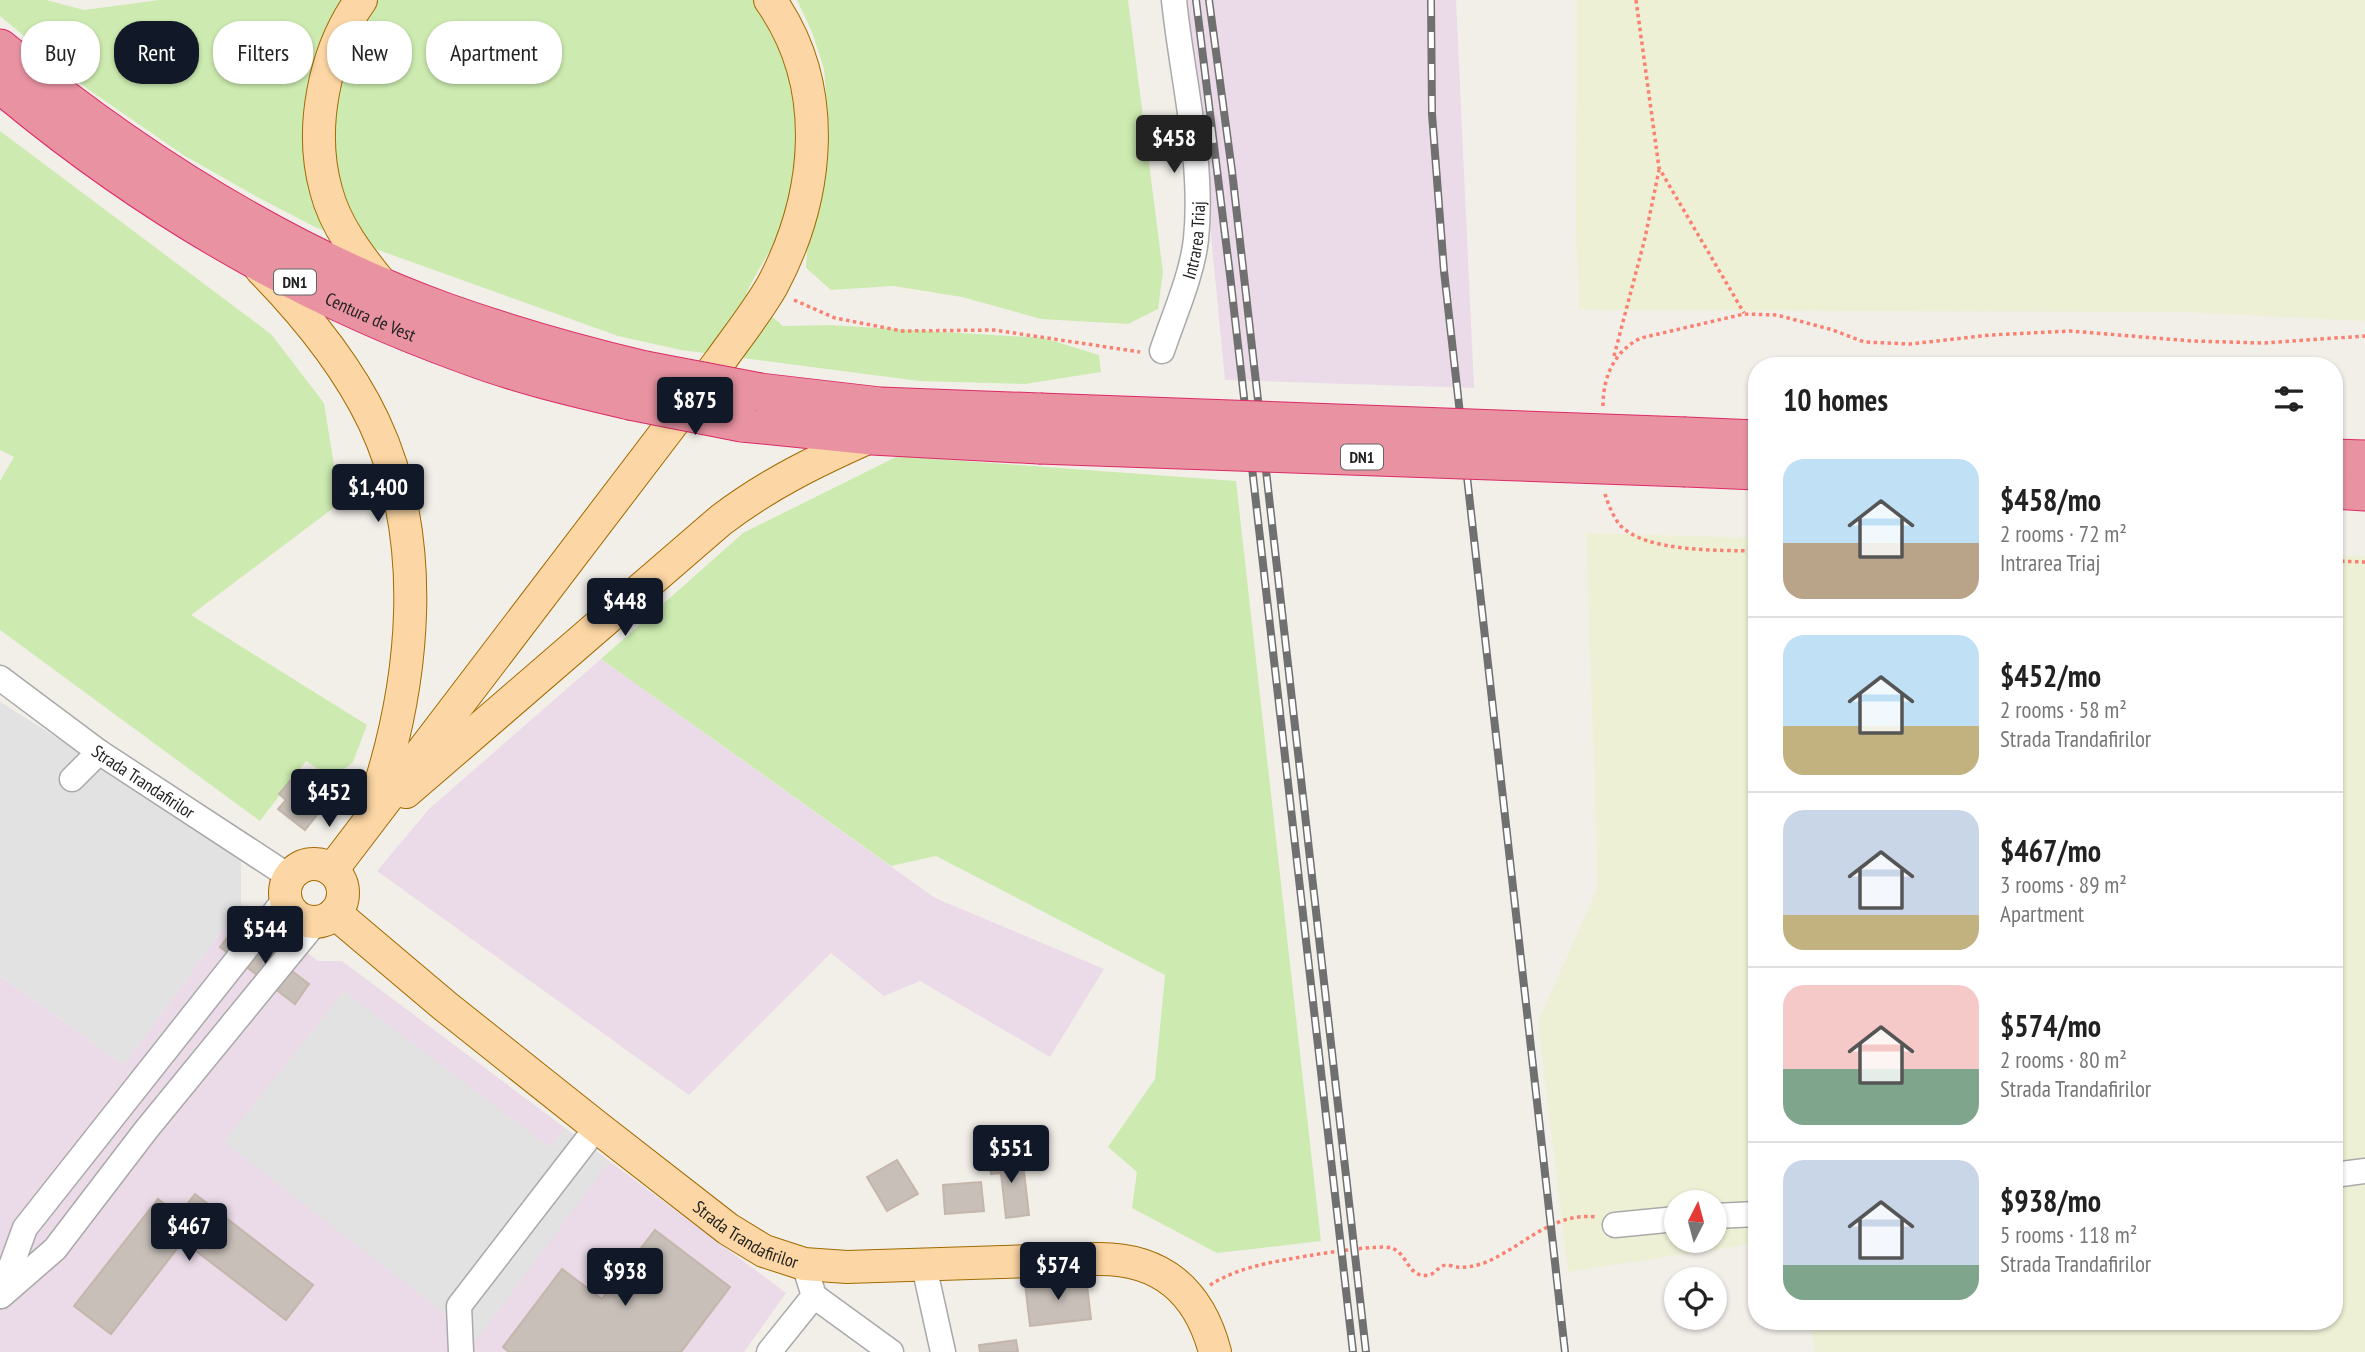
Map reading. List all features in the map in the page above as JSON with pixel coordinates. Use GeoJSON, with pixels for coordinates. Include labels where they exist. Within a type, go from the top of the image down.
{"type":"FeatureCollection","features":[{"type":"Feature","properties":{"kind":"highway","name":"Centura de Vest"},"geometry":{"type":"LineString","coordinates":[[0,48],[58,96],[258,244],[296,284],[466,355],[522,374],[637,385]]}},
{"type":"Feature","properties":{"kind":"highway","name":"Centura de Vest"},"geometry":{"type":"LineString","coordinates":[[0,84],[85,152],[137,188],[258,244]]}},
{"type":"Feature","properties":{"kind":"highway","name":"DN1"},"geometry":{"type":"LineString","coordinates":[[258,244],[326,261],[493,328],[592,357],[637,385],[742,423],[872,436],[1040,428],[1686,452],[1748,441]]}},
{"type":"Feature","properties":{"kind":"highway","name":"DN1"},"geometry":{"type":"LineString","coordinates":[[637,385],[760,391],[1040,428]]}},
{"type":"Feature","properties":{"kind":"highway","name":"DN1"},"geometry":{"type":"LineString","coordinates":[[1686,452],[1748,469]]}},
{"type":"Feature","properties":{"kind":"highway"},"geometry":{"type":"LineString","coordinates":[[2343,458],[2365,459]]}},
{"type":"Feature","properties":{"kind":"highway"},"geometry":{"type":"LineString","coordinates":[[2343,491],[2365,492]]}},
{"type":"Feature","properties":{"kind":"main road"},"geometry":{"type":"LineString","coordinates":[[361,0],[341,34],[333,57],[321,110],[320,162],[326,191],[334,211],[360,258],[383,286]]}},
{"type":"Feature","properties":{"kind":"main road"},"geometry":{"type":"LineString","coordinates":[[331,870],[720,361],[770,288],[793,240],[801,214],[811,164],[813,136],[811,106],[801,58],[770,0]]}},
{"type":"Feature","properties":{"kind":"main road"},"geometry":{"type":"LineString","coordinates":[[258,244],[291,299],[359,394],[375,424],[387,457],[406,529],[410,568],[407,652],[393,739],[369,820]]}},
{"type":"Feature","properties":{"kind":"main road"},"geometry":{"type":"LineString","coordinates":[[369,820],[424,778],[721,520],[792,473],[872,436]]}},
{"type":"Feature","properties":{"kind":"main road"},"geometry":{"type":"LineString","coordinates":[[314,864],[331,870],[342,886],[341,905],[326,917],[300,918],[293,913],[288,888],[304,865],[314,864]]}},
{"type":"Feature","properties":{"kind":"main road","name":"Strada Trandafirilor"},"geometry":{"type":"LineString","coordinates":[[326,917],[445,1006],[747,1242],[764,1251],[804,1264],[847,1268],[1117,1259],[1147,1266],[1172,1280],[1191,1298],[1205,1321],[1215,1352]]}},
{"type":"Feature","properties":{"kind":"street","name":"Intrarea Triaj"},"geometry":{"type":"LineString","coordinates":[[1162,351],[1189,269],[1195,241],[1198,204],[1196,167],[1174,0]]}},
{"type":"Feature","properties":{"kind":"street","name":"Strada Trandafirilor"},"geometry":{"type":"LineString","coordinates":[[0,678],[288,888]]}},
{"type":"Feature","properties":{"kind":"street"},"geometry":{"type":"LineString","coordinates":[[72,779],[99,752]]}},
{"type":"Feature","properties":{"kind":"street"},"geometry":{"type":"LineString","coordinates":[[0,1296],[25,1228],[288,888]]}},
{"type":"Feature","properties":{"kind":"street"},"geometry":{"type":"LineString","coordinates":[[0,1296],[55,1250],[146,1130],[326,917]]}},
{"type":"Feature","properties":{"kind":"street"},"geometry":{"type":"LineString","coordinates":[[118,1110],[146,1130]]}},
{"type":"Feature","properties":{"kind":"street"},"geometry":{"type":"LineString","coordinates":[[461,1352],[459,1306],[597,1127]]}},
{"type":"Feature","properties":{"kind":"street"},"geometry":{"type":"LineString","coordinates":[[2343,1174],[2365,1171]]}},
{"type":"Feature","properties":{"kind":"street"},"geometry":{"type":"LineString","coordinates":[[1727,1215],[1748,1214]]}},
{"type":"Feature","properties":{"kind":"street"},"geometry":{"type":"LineString","coordinates":[[1615,1225],[1664,1220]]}},
{"type":"Feature","properties":{"kind":"street"},"geometry":{"type":"LineString","coordinates":[[804,1264],[814,1296],[891,1352]]}},
{"type":"Feature","properties":{"kind":"street"},"geometry":{"type":"LineString","coordinates":[[924,1266],[943,1352]]}},
{"type":"Feature","properties":{"kind":"street"},"geometry":{"type":"LineString","coordinates":[[769,1352],[814,1296]]}},
{"type":"Feature","properties":{"kind":"path"},"geometry":{"type":"LineString","coordinates":[[1603,407],[1603,394],[1645,238],[1659,168],[1636,0]]}},
{"type":"Feature","properties":{"kind":"path"},"geometry":{"type":"LineString","coordinates":[[1659,168],[1744,314]]}},
{"type":"Feature","properties":{"kind":"path"},"geometry":{"type":"LineString","coordinates":[[770,288],[835,318],[902,331],[994,330],[1143,352],[1162,351]]}},
{"type":"Feature","properties":{"kind":"path"},"geometry":{"type":"LineString","coordinates":[[1613,360],[1628,344],[1642,338],[1744,314],[1777,315],[1833,330],[1864,342],[1910,344],[1990,335],[2070,331],[2239,342],[2365,336]]}},
{"type":"Feature","properties":{"kind":"path"},"geometry":{"type":"LineString","coordinates":[[1603,489],[1620,524],[1632,533],[1661,545],[1748,551]]}},
{"type":"Feature","properties":{"kind":"path"},"geometry":{"type":"LineString","coordinates":[[2343,561],[2365,562]]}},
{"type":"Feature","properties":{"kind":"path"},"geometry":{"type":"LineString","coordinates":[[1191,1298],[1216,1281],[1260,1265],[1390,1247],[1405,1258],[1413,1272],[1431,1275],[1447,1265],[1472,1267],[1486,1262],[1542,1229],[1576,1216],[1600,1217],[1615,1225]]}},
{"type":"Feature","properties":{"kind":"shaded area"},"geometry":{"type":"Polygon","coordinates":[[[1185,0],[1456,0],[1474,388],[1225,380],[1193,50],[1185,0]]]}},
{"type":"Feature","properties":{"kind":"shaded area"},"geometry":{"type":"Polygon","coordinates":[[[601,659],[935,898],[1104,969],[1050,1057],[920,981],[884,996],[831,953],[689,1095],[377,871],[429,809],[601,659]]]}},
{"type":"Feature","properties":{"kind":"shaded area"},"geometry":{"type":"Polygon","coordinates":[[[0,702],[241,853],[241,904],[124,1065],[0,976],[0,702]]]}},
{"type":"Feature","properties":{"kind":"shaded area"},"geometry":{"type":"Polygon","coordinates":[[[241,904],[318,961],[342,961],[786,1293],[744,1352],[0,1352],[0,976],[124,1065],[241,904]]]}},
{"type":"Feature","properties":{"kind":"shaded area"},"geometry":{"type":"Polygon","coordinates":[[[344,991],[549,1147],[565,1129],[609,1162],[477,1339],[224,1142],[344,991]]]}},
{"type":"Feature","properties":{"kind":"green space"},"geometry":{"type":"Polygon","coordinates":[[[0,0],[46,0],[84,10],[159,0],[753,0],[773,32],[782,57],[793,104],[797,154],[791,202],[784,222],[746,294],[783,326],[830,325],[1044,338],[1099,355],[1101,372],[1025,384],[919,381],[681,350],[618,336],[317,228],[259,198],[185,156],[82,84],[100,84],[100,21],[21,21],[21,33],[0,16],[0,0]]]}},
{"type":"Feature","properties":{"kind":"green space"},"geometry":{"type":"Polygon","coordinates":[[[797,0],[1128,0],[1163,272],[1158,309],[1128,324],[1041,319],[962,297],[893,286],[831,290],[806,268],[808,236],[823,191],[829,132],[824,69],[812,32],[797,0]]]}},
{"type":"Feature","properties":{"kind":"green space"},"geometry":{"type":"Polygon","coordinates":[[[1577,0],[2365,0],[2365,321],[2180,312],[1579,310],[1576,234],[1577,0]]]}},
{"type":"Feature","properties":{"kind":"green space"},"geometry":{"type":"Polygon","coordinates":[[[0,131],[271,334],[324,403],[340,503],[191,615],[367,725],[353,762],[332,779],[306,761],[260,821],[0,630],[0,481],[14,457],[0,450],[0,131]]]}},
{"type":"Feature","properties":{"kind":"green space"},"geometry":{"type":"Polygon","coordinates":[[[898,456],[1236,481],[1321,1241],[1217,1253],[1132,1208],[1137,1172],[1108,1147],[1155,1079],[1165,975],[936,856],[891,866],[601,659],[743,533],[898,456]]]}},
{"type":"Feature","properties":{"kind":"green space"},"geometry":{"type":"Polygon","coordinates":[[[1586,533],[1748,538],[1748,1244],[1727,1248],[1727,1190],[1664,1190],[1664,1253],[1692,1253],[1568,1272],[1538,1022],[1598,887],[1586,533]]]}},
{"type":"Feature","properties":{"kind":"green space"},"geometry":{"type":"Polygon","coordinates":[[[2343,555],[2365,556],[2365,1352],[1815,1352],[1812,1330],[2343,1330],[2343,555]]]}},
{"type":"Feature","properties":{"kind":"building"},"geometry":{"type":"Polygon","coordinates":[[[308,771],[335,792],[305,830],[278,809],[286,800],[279,794],[292,779],[298,784],[308,771]]]}},
{"type":"Feature","properties":{"kind":"building"},"geometry":{"type":"Polygon","coordinates":[[[235,928],[309,984],[295,1004],[220,947],[235,928]]]}},
{"type":"Feature","properties":{"kind":"building"},"geometry":{"type":"Polygon","coordinates":[[[1012,1152],[1014,1173],[1024,1172],[1029,1215],[1006,1218],[1001,1173],[991,1174],[988,1155],[1012,1152]]]}},
{"type":"Feature","properties":{"kind":"building"},"geometry":{"type":"Polygon","coordinates":[[[897,1160],[918,1194],[887,1211],[867,1177],[897,1160]]]}},
{"type":"Feature","properties":{"kind":"building"},"geometry":{"type":"Polygon","coordinates":[[[981,1182],[984,1211],[945,1214],[943,1185],[981,1182]]]}},
{"type":"Feature","properties":{"kind":"building"},"geometry":{"type":"Polygon","coordinates":[[[195,1194],[313,1285],[286,1320],[183,1241],[111,1334],[74,1306],[158,1199],[179,1215],[195,1194]]]}},
{"type":"Feature","properties":{"kind":"building"},"geometry":{"type":"Polygon","coordinates":[[[655,1230],[730,1287],[681,1352],[509,1352],[503,1347],[562,1269],[602,1299],[655,1230]]]}},
{"type":"Feature","properties":{"kind":"building"},"geometry":{"type":"Polygon","coordinates":[[[1086,1277],[1091,1319],[1030,1326],[1025,1284],[1086,1277]]]}},
{"type":"Feature","properties":{"kind":"building"},"geometry":{"type":"Polygon","coordinates":[[[1016,1340],[1018,1352],[980,1352],[979,1345],[1016,1340]]]}},
{"type":"Feature","properties":{"kind":"railway"},"geometry":{"type":"LineString","coordinates":[[1196,0],[1353,1352]]}},
{"type":"Feature","properties":{"kind":"railway"},"geometry":{"type":"LineString","coordinates":[[1209,0],[1232,171],[1366,1352]]}},
{"type":"Feature","properties":{"kind":"railway"},"geometry":{"type":"LineString","coordinates":[[1431,0],[1432,114],[1444,271],[1565,1352]]}}]}
